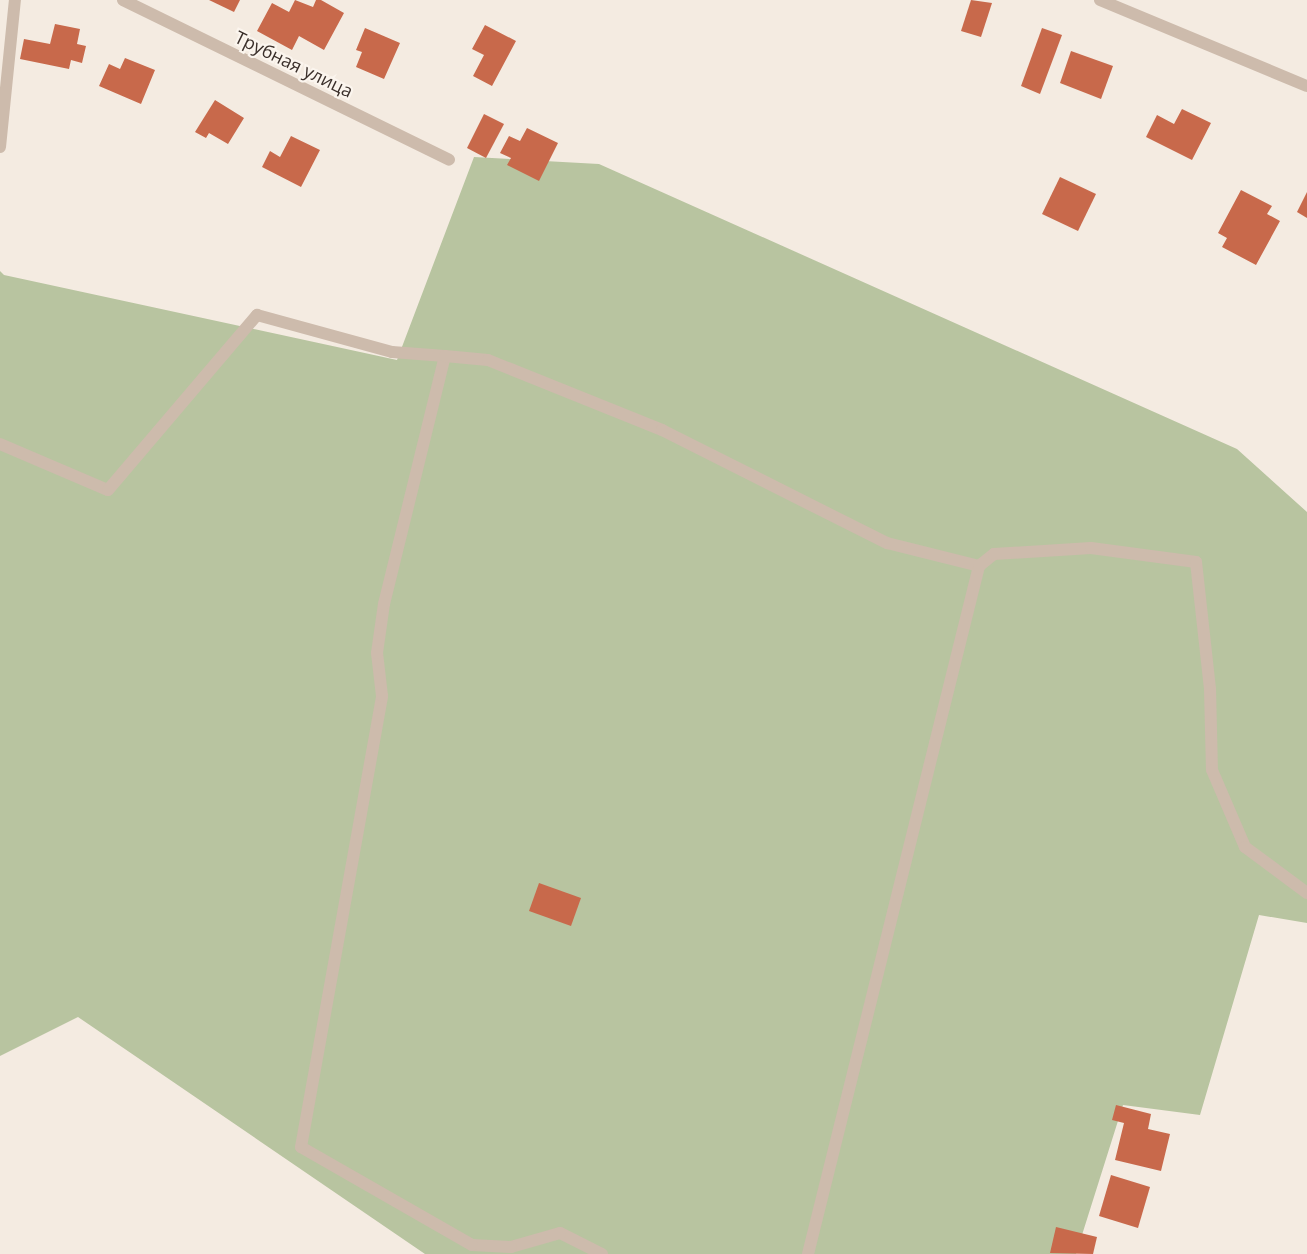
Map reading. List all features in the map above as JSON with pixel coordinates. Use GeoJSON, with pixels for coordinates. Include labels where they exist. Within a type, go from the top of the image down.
{"type":"FeatureCollection","features":[{"type":"Feature","properties":{"kind":"street"},"geometry":{"type":"LineString","coordinates":[[0,147],[15,0]]}},
{"type":"Feature","properties":{"kind":"street","name":"Трубная улица"},"geometry":{"type":"LineString","coordinates":[[123,0],[449,160]]}},
{"type":"Feature","properties":{"kind":"street"},"geometry":{"type":"LineString","coordinates":[[1100,0],[1307,86]]}},
{"type":"Feature","properties":{"kind":"street"},"geometry":{"type":"LineString","coordinates":[[0,444],[108,490],[257,315],[392,352],[488,360],[662,430],[887,543],[979,566]]}},
{"type":"Feature","properties":{"kind":"street"},"geometry":{"type":"LineString","coordinates":[[445,356],[384,604],[377,653],[382,696],[301,1147],[472,1244],[511,1247],[560,1233],[602,1254]]}},
{"type":"Feature","properties":{"kind":"street"},"geometry":{"type":"LineString","coordinates":[[808,1254],[979,566],[994,554],[1091,548],[1196,562],[1210,689],[1212,770],[1245,847],[1307,893]]}},
{"type":"Feature","properties":{"kind":"green space"},"geometry":{"type":"Polygon","coordinates":[[[474,157],[599,164],[1237,449],[1307,512],[1307,923],[1259,915],[1200,1115],[1123,1105],[1076,1254],[425,1254],[78,1017],[0,1056],[0,271],[4,275],[397,360],[474,157]]]}},
{"type":"Feature","properties":{"kind":"building"},"geometry":{"type":"Polygon","coordinates":[[[209,0],[240,0],[234,12],[209,0]]]}},
{"type":"Feature","properties":{"kind":"building"},"geometry":{"type":"Polygon","coordinates":[[[295,0],[313,7],[316,0],[321,0],[344,13],[324,50],[299,36],[292,50],[257,31],[272,3],[289,12],[295,0]]]}},
{"type":"Feature","properties":{"kind":"building"},"geometry":{"type":"Polygon","coordinates":[[[971,0],[992,3],[981,37],[961,31],[971,0]]]}},
{"type":"Feature","properties":{"kind":"building"},"geometry":{"type":"Polygon","coordinates":[[[55,24],[80,29],[77,44],[86,46],[82,63],[71,60],[69,69],[20,59],[24,39],[50,44],[55,24]]]}},
{"type":"Feature","properties":{"kind":"building"},"geometry":{"type":"Polygon","coordinates":[[[485,25],[516,41],[492,86],[473,76],[484,55],[472,49],[485,25]]]}},
{"type":"Feature","properties":{"kind":"building"},"geometry":{"type":"Polygon","coordinates":[[[365,28],[400,43],[384,79],[356,67],[362,52],[356,50],[365,28]]]}},
{"type":"Feature","properties":{"kind":"building"},"geometry":{"type":"Polygon","coordinates":[[[1042,28],[1062,35],[1040,94],[1021,86],[1042,28]]]}},
{"type":"Feature","properties":{"kind":"building"},"geometry":{"type":"Polygon","coordinates":[[[1071,51],[1113,66],[1101,99],[1060,83],[1071,51]]]}},
{"type":"Feature","properties":{"kind":"building"},"geometry":{"type":"Polygon","coordinates":[[[125,58],[155,70],[141,104],[99,86],[109,64],[120,69],[125,58]]]}},
{"type":"Feature","properties":{"kind":"building"},"geometry":{"type":"Polygon","coordinates":[[[215,100],[244,118],[228,144],[209,133],[206,138],[195,132],[215,100]]]}},
{"type":"Feature","properties":{"kind":"building"},"geometry":{"type":"Polygon","coordinates":[[[1182,109],[1211,123],[1192,160],[1146,137],[1157,115],[1174,124],[1182,109]]]}},
{"type":"Feature","properties":{"kind":"building"},"geometry":{"type":"Polygon","coordinates":[[[484,114],[504,124],[486,158],[467,148],[484,114]]]}},
{"type":"Feature","properties":{"kind":"building"},"geometry":{"type":"Polygon","coordinates":[[[527,128],[558,143],[539,181],[507,165],[511,158],[500,153],[509,136],[520,141],[527,128]]]}},
{"type":"Feature","properties":{"kind":"building"},"geometry":{"type":"Polygon","coordinates":[[[291,136],[320,150],[301,187],[262,167],[270,151],[280,157],[291,136]]]}},
{"type":"Feature","properties":{"kind":"building"},"geometry":{"type":"Polygon","coordinates":[[[1060,177],[1096,194],[1078,231],[1042,214],[1060,177]]]}},
{"type":"Feature","properties":{"kind":"building"},"geometry":{"type":"Polygon","coordinates":[[[1241,190],[1272,206],[1267,214],[1280,221],[1256,265],[1222,247],[1227,238],[1218,233],[1241,190]]]}},
{"type":"Feature","properties":{"kind":"building"},"geometry":{"type":"Polygon","coordinates":[[[1307,192],[1307,218],[1297,212],[1307,192]]]}},
{"type":"Feature","properties":{"kind":"building"},"geometry":{"type":"Polygon","coordinates":[[[539,883],[581,898],[571,926],[529,911],[539,883]]]}},
{"type":"Feature","properties":{"kind":"building"},"geometry":{"type":"Polygon","coordinates":[[[1116,1105],[1151,1114],[1148,1129],[1170,1134],[1161,1171],[1115,1160],[1124,1123],[1112,1120],[1116,1105]]]}},
{"type":"Feature","properties":{"kind":"building"},"geometry":{"type":"Polygon","coordinates":[[[1111,1175],[1150,1187],[1138,1228],[1099,1216],[1111,1175]]]}},
{"type":"Feature","properties":{"kind":"building"},"geometry":{"type":"Polygon","coordinates":[[[1056,1227],[1097,1237],[1093,1254],[1050,1253],[1056,1227]]]}}]}
